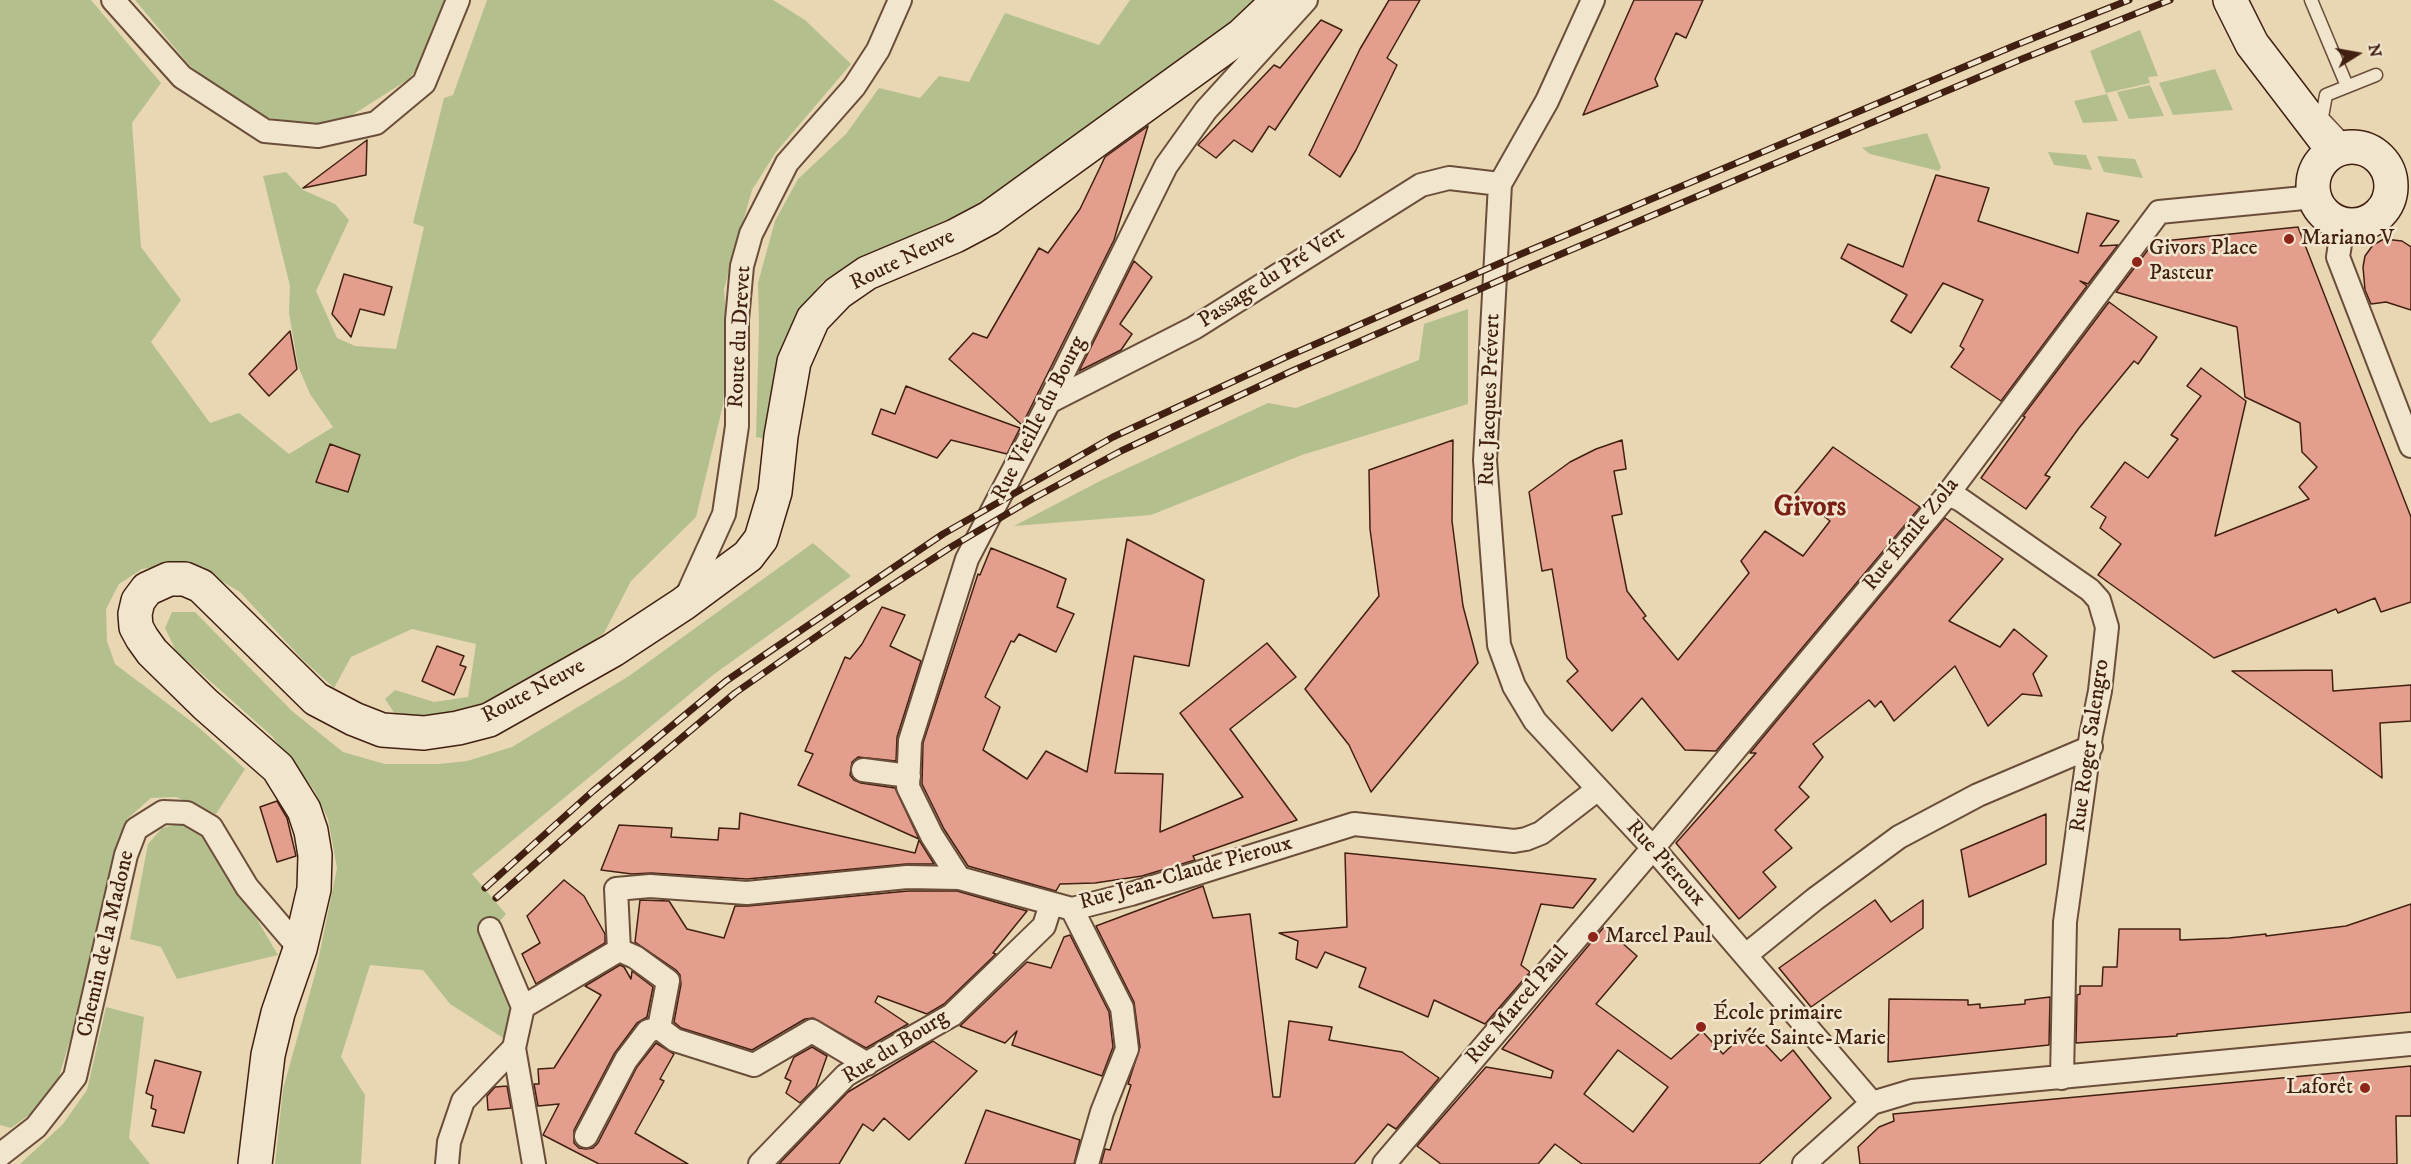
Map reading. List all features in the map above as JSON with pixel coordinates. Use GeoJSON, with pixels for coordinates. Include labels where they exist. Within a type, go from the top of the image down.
{"type":"FeatureCollection","features":[{"type":"Feature","properties":{"kind":"street"},"geometry":{"type":"LineString","coordinates":[[113,0],[182,77],[265,131],[318,136],[376,123],[424,83],[458,0]]}},
{"type":"Feature","properties":{"kind":"street","name":"Route du Drevet"},"geometry":{"type":"LineString","coordinates":[[683,604],[724,514],[737,426],[739,369],[737,320],[742,266],[751,234],[787,163],[854,87],[878,50],[900,0]]}},
{"type":"Feature","properties":{"kind":"street","name":"Route Neuve"},"geometry":{"type":"LineString","coordinates":[[255,1164],[268,1055],[278,1013],[300,949],[314,889],[315,855],[311,831],[304,810],[278,768],[205,704],[152,652],[142,638],[136,627],[135,614],[138,602],[147,588],[169,579],[185,579],[201,586],[316,699],[338,712],[382,730],[424,733],[489,720],[613,650],[683,604],[748,556],[761,539],[776,492],[781,436],[794,363],[813,320],[838,293],[867,273],[956,236],[989,218],[1242,35],[1279,0]]}},
{"type":"Feature","properties":{"kind":"street","name":"Rue Vieille du Bourg"},"geometry":{"type":"LineString","coordinates":[[959,878],[927,826],[908,787],[910,741],[967,559],[1049,402],[1166,166],[1206,110],[1305,0]]}},
{"type":"Feature","properties":{"kind":"street","name":"Rue Jacques Prévert"},"geometry":{"type":"LineString","coordinates":[[1593,0],[1547,101],[1500,184],[1485,460],[1499,645],[1514,686],[1535,721],[1598,789]]}},
{"type":"Feature","properties":{"kind":"street"},"geometry":{"type":"LineString","coordinates":[[2230,0],[2252,44],[2341,148]]}},
{"type":"Feature","properties":{"kind":"street"},"geometry":{"type":"LineString","coordinates":[[2341,148],[2370,150],[2385,164],[2401,200],[2386,205],[2375,218],[2363,224],[2343,225],[2331,219],[2320,209],[2314,196],[2313,182],[2316,168],[2341,148]]}},
{"type":"Feature","properties":{"kind":"street","name":"Passage du Pré Vert"},"geometry":{"type":"LineString","coordinates":[[1049,402],[1194,328],[1421,184],[1449,178],[1500,184]]}},
{"type":"Feature","properties":{"kind":"street","name":"Rue Émile Zola"},"geometry":{"type":"LineString","coordinates":[[1653,848],[1948,494],[2160,212],[2314,196]]}},
{"type":"Feature","properties":{"kind":"street"},"geometry":{"type":"LineString","coordinates":[[2343,225],[2338,257],[2411,446]]}},
{"type":"Feature","properties":{"kind":"street","name":"Rue Roger Salengro"},"geometry":{"type":"LineString","coordinates":[[1948,494],[1961,500],[2090,590],[2099,600],[2107,627],[2065,922],[2062,1078]]}},
{"type":"Feature","properties":{"kind":"street"},"geometry":{"type":"LineString","coordinates":[[1746,956],[1815,899],[1899,837],[1978,795],[2091,747]]}},
{"type":"Feature","properties":{"kind":"street"},"geometry":{"type":"LineString","coordinates":[[863,770],[909,776]]}},
{"type":"Feature","properties":{"kind":"street","name":"Rue Pieroux"},"geometry":{"type":"LineString","coordinates":[[1598,789],[1653,848],[1872,1103]]}},
{"type":"Feature","properties":{"kind":"street","name":"Rue Jean-Claude Pieroux"},"geometry":{"type":"LineString","coordinates":[[619,950],[616,889],[650,886],[747,893],[907,877],[959,878],[1062,907],[1131,894],[1354,824],[1514,841],[1526,839],[1541,833],[1598,789]]}},
{"type":"Feature","properties":{"kind":"street","name":"Chemin de la Madone"},"geometry":{"type":"LineString","coordinates":[[0,1155],[36,1127],[75,1077],[126,855],[136,829],[164,812],[188,813],[211,827],[248,887],[300,949]]}},
{"type":"Feature","properties":{"kind":"street","name":"Rue Marcel Paul"},"geometry":{"type":"LineString","coordinates":[[1384,1164],[1653,848]]}},
{"type":"Feature","properties":{"kind":"street"},"geometry":{"type":"LineString","coordinates":[[1062,907],[1122,1008],[1127,1049],[1102,1112],[1087,1164]]}},
{"type":"Feature","properties":{"kind":"street","name":"Rue du Bourg"},"geometry":{"type":"LineString","coordinates":[[760,1164],[846,1075],[952,1015],[1062,907]]}},
{"type":"Feature","properties":{"kind":"street"},"geometry":{"type":"LineString","coordinates":[[490,929],[523,1006],[514,1048],[534,1164]]}},
{"type":"Feature","properties":{"kind":"street"},"geometry":{"type":"LineString","coordinates":[[523,1006],[619,950],[635,957],[668,981],[659,1028]]}},
{"type":"Feature","properties":{"kind":"street"},"geometry":{"type":"LineString","coordinates":[[659,1028],[675,1040],[754,1065],[812,1031],[867,1064]]}},
{"type":"Feature","properties":{"kind":"street"},"geometry":{"type":"LineString","coordinates":[[586,1136],[626,1060],[648,1031],[659,1028]]}},
{"type":"Feature","properties":{"kind":"street"},"geometry":{"type":"LineString","coordinates":[[1815,1160],[1872,1103],[1912,1091],[2411,1044]]}},
{"type":"Feature","properties":{"kind":"street"},"geometry":{"type":"LineString","coordinates":[[447,1164],[449,1142],[463,1101],[514,1048]]}},
{"type":"Feature","properties":{"kind":"lane"},"geometry":{"type":"LineString","coordinates":[[2311,0],[2347,86]]}},
{"type":"Feature","properties":{"kind":"lane"},"geometry":{"type":"LineString","coordinates":[[2341,148],[2322,117],[2325,95],[2376,75]]}},
{"type":"Feature","properties":{"kind":"green space"},"geometry":{"type":"Polygon","coordinates":[[[0,0],[91,0],[161,83],[132,123],[141,247],[181,300],[151,342],[210,423],[239,413],[289,454],[333,427],[310,394],[298,366],[289,313],[290,286],[263,176],[286,172],[303,190],[335,204],[349,220],[316,291],[337,338],[355,346],[396,349],[424,227],[413,223],[444,98],[453,95],[487,0],[773,0],[805,20],[851,64],[776,152],[752,190],[724,289],[728,341],[723,405],[696,517],[631,581],[604,633],[575,656],[461,714],[431,719],[395,714],[385,699],[395,690],[434,702],[468,697],[476,644],[412,629],[351,657],[334,688],[302,659],[240,592],[206,572],[181,563],[142,569],[119,584],[106,609],[107,641],[115,664],[196,725],[245,769],[216,814],[176,797],[151,798],[127,819],[95,958],[57,1083],[40,1107],[11,1128],[0,1125],[0,0]]]}},
{"type":"Feature","properties":{"kind":"green space"},"geometry":{"type":"Polygon","coordinates":[[[135,0],[445,0],[423,60],[409,79],[349,117],[316,126],[265,117],[232,99],[190,66],[135,0]]]}},
{"type":"Feature","properties":{"kind":"green space"},"geometry":{"type":"Polygon","coordinates":[[[1130,0],[1266,0],[1014,182],[975,207],[858,260],[822,282],[793,322],[777,372],[771,440],[756,437],[758,283],[775,221],[798,179],[846,134],[879,88],[920,98],[939,76],[969,82],[1005,13],[1099,45],[1130,0]]]}},
{"type":"Feature","properties":{"kind":"green space"},"geometry":{"type":"Polygon","coordinates":[[[2140,30],[2158,76],[2148,77],[2150,83],[2106,93],[2090,51],[2140,30]]]}},
{"type":"Feature","properties":{"kind":"green space"},"geometry":{"type":"Polygon","coordinates":[[[2215,69],[2233,110],[2173,115],[2159,83],[2215,69]]]}},
{"type":"Feature","properties":{"kind":"green space"},"geometry":{"type":"Polygon","coordinates":[[[2150,85],[2164,116],[2129,119],[2117,92],[2150,85]]]}},
{"type":"Feature","properties":{"kind":"green space"},"geometry":{"type":"Polygon","coordinates":[[[2107,94],[2118,121],[2083,123],[2074,101],[2107,94]]]}},
{"type":"Feature","properties":{"kind":"green space"},"geometry":{"type":"Polygon","coordinates":[[[1927,133],[1941,167],[1939,171],[1870,154],[1862,148],[1927,133]]]}},
{"type":"Feature","properties":{"kind":"green space"},"geometry":{"type":"Polygon","coordinates":[[[2048,152],[2086,155],[2092,170],[2054,165],[2048,152]]]}},
{"type":"Feature","properties":{"kind":"green space"},"geometry":{"type":"Polygon","coordinates":[[[2097,156],[2135,159],[2143,178],[2104,172],[2097,156]]]}},
{"type":"Feature","properties":{"kind":"green space"},"geometry":{"type":"Polygon","coordinates":[[[1468,309],[1468,404],[1302,455],[1151,515],[1014,526],[1102,480],[1268,403],[1296,408],[1419,360],[1424,324],[1468,309]]]}},
{"type":"Feature","properties":{"kind":"green space"},"geometry":{"type":"Polygon","coordinates":[[[813,543],[851,576],[713,675],[472,874],[506,914],[499,922],[520,1010],[508,1041],[450,1004],[423,970],[370,965],[341,1057],[365,1095],[361,1164],[275,1164],[283,1089],[316,971],[337,868],[328,819],[314,790],[272,736],[176,651],[165,628],[172,612],[195,612],[292,711],[343,752],[385,764],[439,764],[467,761],[512,747],[629,676],[813,543]]]}},
{"type":"Feature","properties":{"kind":"green space"},"geometry":{"type":"Polygon","coordinates":[[[188,822],[212,843],[278,955],[177,979],[161,947],[130,939],[148,844],[162,828],[188,822]]]}},
{"type":"Feature","properties":{"kind":"green space"},"geometry":{"type":"Polygon","coordinates":[[[106,1007],[144,1017],[129,1138],[150,1164],[20,1164],[63,1124],[87,1090],[106,1007]]]}},
{"type":"Feature","properties":{"kind":"building"},"geometry":{"type":"Polygon","coordinates":[[[1389,0],[1420,0],[1387,58],[1397,65],[1356,150],[1340,177],[1309,155],[1360,49],[1389,0]]]}},
{"type":"Feature","properties":{"kind":"building"},"geometry":{"type":"Polygon","coordinates":[[[1634,0],[1703,0],[1686,38],[1676,33],[1655,79],[1658,86],[1583,115],[1634,0]]]}},
{"type":"Feature","properties":{"kind":"building"},"geometry":{"type":"Polygon","coordinates":[[[1321,20],[1342,30],[1275,130],[1269,126],[1252,152],[1234,140],[1216,158],[1198,145],[1274,65],[1280,68],[1321,20]]]}},
{"type":"Feature","properties":{"kind":"building"},"geometry":{"type":"Polygon","coordinates":[[[1148,126],[1114,240],[1022,425],[949,359],[973,333],[987,338],[1039,248],[1048,253],[1080,209],[1105,157],[1148,126]]]}},
{"type":"Feature","properties":{"kind":"building"},"geometry":{"type":"Polygon","coordinates":[[[367,140],[366,175],[303,188],[367,140]]]}},
{"type":"Feature","properties":{"kind":"building"},"geometry":{"type":"Polygon","coordinates":[[[1936,175],[1989,188],[1978,221],[2078,253],[2087,213],[2119,221],[2100,246],[2118,245],[2088,284],[2080,281],[2087,286],[2001,401],[1951,367],[1964,349],[1960,346],[1983,300],[1943,283],[1911,333],[1891,321],[1907,295],[1841,258],[1848,244],[1903,267],[1936,175]]]}},
{"type":"Feature","properties":{"kind":"building"},"geometry":{"type":"Polygon","coordinates":[[[2298,227],[2411,517],[2411,602],[2381,612],[2375,598],[2338,613],[2336,609],[2214,658],[2098,575],[2121,544],[2100,528],[2106,517],[2091,507],[2125,462],[2148,478],[2178,439],[2171,435],[2201,396],[2187,386],[2201,368],[2246,401],[2215,536],[2309,499],[2299,487],[2317,467],[2302,452],[2300,423],[2245,397],[2237,327],[2116,292],[2154,242],[2298,227]]]}},
{"type":"Feature","properties":{"kind":"building"},"geometry":{"type":"Polygon","coordinates":[[[2384,239],[2402,241],[2411,247],[2411,310],[2386,302],[2371,304],[2365,290],[2363,267],[2365,256],[2373,245],[2384,239]]]}},
{"type":"Feature","properties":{"kind":"building"},"geometry":{"type":"Polygon","coordinates":[[[1134,261],[1152,277],[1120,324],[1132,334],[1121,350],[1079,371],[1134,261]]]}},
{"type":"Feature","properties":{"kind":"building"},"geometry":{"type":"Polygon","coordinates":[[[344,274],[392,287],[384,315],[360,309],[351,337],[332,314],[344,274]]]}},
{"type":"Feature","properties":{"kind":"building"},"geometry":{"type":"Polygon","coordinates":[[[2109,302],[2157,337],[2138,364],[2134,361],[2079,428],[2045,475],[2050,477],[2026,509],[1981,478],[2025,417],[2023,416],[2109,302]]]}},
{"type":"Feature","properties":{"kind":"building"},"geometry":{"type":"Polygon","coordinates":[[[290,331],[297,369],[269,396],[249,374],[290,331]]]}},
{"type":"Feature","properties":{"kind":"building"},"geometry":{"type":"Polygon","coordinates":[[[906,386],[1020,428],[1007,454],[951,440],[937,458],[872,434],[881,409],[895,414],[906,386]]]}},
{"type":"Feature","properties":{"kind":"building"},"geometry":{"type":"Polygon","coordinates":[[[1453,440],[1452,521],[1463,606],[1478,663],[1371,792],[1349,745],[1305,689],[1379,596],[1370,529],[1369,470],[1453,440]]]}},
{"type":"Feature","properties":{"kind":"building"},"geometry":{"type":"Polygon","coordinates":[[[1622,440],[1626,469],[1614,471],[1622,514],[1612,516],[1627,591],[1646,616],[1643,618],[1678,660],[1749,573],[1741,561],[1765,531],[1803,556],[1830,521],[1795,493],[1833,447],[1920,507],[1716,751],[1685,750],[1642,698],[1612,731],[1567,681],[1578,671],[1567,658],[1552,569],[1542,571],[1529,492],[1570,462],[1596,449],[1622,440]]]}},
{"type":"Feature","properties":{"kind":"building"},"geometry":{"type":"Polygon","coordinates":[[[330,444],[360,455],[348,492],[316,482],[330,444]]]}},
{"type":"Feature","properties":{"kind":"building"},"geometry":{"type":"Polygon","coordinates":[[[1945,518],[2003,559],[1949,621],[2000,647],[2014,629],[2047,656],[2033,674],[2042,696],[2022,694],[1988,726],[1955,666],[1894,721],[1881,701],[1875,707],[1869,700],[1813,744],[1823,757],[1799,787],[1809,797],[1775,830],[1792,848],[1763,872],[1776,887],[1739,919],[1676,843],[1756,753],[1750,753],[1945,518]]]}},
{"type":"Feature","properties":{"kind":"building"},"geometry":{"type":"Polygon","coordinates":[[[1127,539],[1204,580],[1189,666],[1134,656],[1115,773],[1163,774],[1160,832],[1243,797],[1180,713],[1267,643],[1296,677],[1230,729],[1297,820],[1193,856],[1195,860],[1142,876],[1095,883],[1060,884],[1056,891],[968,866],[944,829],[922,784],[923,743],[978,574],[980,575],[991,548],[1043,569],[1066,579],[1057,607],[1074,614],[1056,652],[1019,634],[1014,642],[1011,641],[985,697],[1000,707],[983,750],[1027,779],[1046,751],[1087,772],[1127,539]]]}},
{"type":"Feature","properties":{"kind":"building"},"geometry":{"type":"Polygon","coordinates":[[[882,607],[905,615],[890,646],[921,661],[897,737],[896,761],[858,757],[852,762],[850,775],[861,783],[895,788],[919,839],[798,785],[813,754],[805,751],[845,657],[850,659],[862,644],[882,607]]]}},
{"type":"Feature","properties":{"kind":"building"},"geometry":{"type":"Polygon","coordinates":[[[437,646],[464,656],[460,665],[466,667],[454,695],[422,681],[437,646]]]}},
{"type":"Feature","properties":{"kind":"building"},"geometry":{"type":"Polygon","coordinates":[[[2332,670],[2333,691],[2411,685],[2411,721],[2380,723],[2382,778],[2232,671],[2332,670]]]}},
{"type":"Feature","properties":{"kind":"building"},"geometry":{"type":"Polygon","coordinates":[[[277,801],[287,818],[296,856],[277,862],[260,807],[277,801]]]}},
{"type":"Feature","properties":{"kind":"building"},"geometry":{"type":"Polygon","coordinates":[[[740,813],[915,853],[919,840],[934,864],[906,864],[747,879],[651,873],[632,874],[601,870],[619,825],[672,828],[671,837],[718,840],[719,828],[739,829],[740,813]]]}},
{"type":"Feature","properties":{"kind":"building"},"geometry":{"type":"Polygon","coordinates":[[[2046,814],[2046,864],[1969,897],[1961,850],[2046,814]]]}},
{"type":"Feature","properties":{"kind":"building"},"geometry":{"type":"Polygon","coordinates":[[[1345,853],[1596,879],[1573,908],[1541,904],[1521,965],[1530,972],[1485,1024],[1434,1000],[1428,1017],[1359,987],[1366,968],[1325,952],[1317,968],[1296,959],[1298,941],[1279,933],[1347,927],[1345,853]]]}},
{"type":"Feature","properties":{"kind":"building"},"geometry":{"type":"Polygon","coordinates":[[[564,880],[584,896],[605,934],[605,943],[536,984],[522,954],[540,943],[527,916],[564,880]]]}},
{"type":"Feature","properties":{"kind":"building"},"geometry":{"type":"Polygon","coordinates":[[[1203,886],[1213,918],[1250,914],[1273,1097],[1280,1097],[1289,1021],[1332,1027],[1329,1040],[1402,1052],[1439,1078],[1396,1129],[1388,1124],[1354,1164],[1101,1164],[1105,1149],[1110,1150],[1131,1085],[1128,1084],[1140,1047],[1134,1002],[1096,926],[1203,886]]]}},
{"type":"Feature","properties":{"kind":"building"},"geometry":{"type":"Polygon","coordinates":[[[908,891],[957,891],[1027,911],[993,953],[996,954],[944,1004],[927,1014],[878,996],[875,1002],[908,1024],[866,1048],[813,1018],[805,1019],[752,1050],[681,1028],[674,1022],[681,984],[680,975],[635,942],[640,900],[669,901],[687,929],[724,938],[735,906],[908,891]]]}},
{"type":"Feature","properties":{"kind":"building"},"geometry":{"type":"Polygon","coordinates":[[[1875,900],[1891,922],[1923,900],[1923,928],[1811,1007],[1779,968],[1875,900]]]}},
{"type":"Feature","properties":{"kind":"building"},"geometry":{"type":"Polygon","coordinates":[[[2411,904],[2411,1012],[2177,1034],[2177,1036],[2076,1043],[2077,995],[2080,994],[2080,986],[2102,986],[2103,967],[2117,967],[2119,929],[2180,929],[2180,940],[2266,934],[2266,936],[2346,926],[2411,904]]]}},
{"type":"Feature","properties":{"kind":"building"},"geometry":{"type":"Polygon","coordinates":[[[1604,927],[1637,956],[1596,1004],[1671,1059],[1702,1031],[1723,1054],[1750,1028],[1781,1061],[1793,1050],[1831,1098],[1759,1164],[1582,1164],[1555,1144],[1538,1164],[1441,1164],[1417,1146],[1486,1067],[1551,1078],[1553,1071],[1502,1049],[1604,927]],[[1618,1050],[1584,1094],[1633,1132],[1668,1087],[1618,1050]]]}},
{"type":"Feature","properties":{"kind":"building"},"geometry":{"type":"Polygon","coordinates":[[[1070,935],[1109,1012],[1113,1047],[1102,1076],[1012,1045],[1017,1031],[1005,1043],[960,1026],[1027,962],[1051,968],[1064,937],[1070,935]]]}},
{"type":"Feature","properties":{"kind":"building"},"geometry":{"type":"Polygon","coordinates":[[[620,965],[624,967],[631,979],[632,971],[653,987],[647,1017],[637,1023],[614,1054],[574,1130],[574,1143],[579,1148],[586,1149],[593,1148],[598,1143],[637,1067],[656,1043],[674,1054],[660,1079],[664,1081],[635,1133],[688,1164],[599,1164],[543,1135],[559,1104],[538,1106],[534,1084],[539,1084],[538,1069],[554,1068],[601,995],[585,986],[620,965]]]}},
{"type":"Feature","properties":{"kind":"building"},"geometry":{"type":"Polygon","coordinates":[[[2050,997],[2049,1045],[1888,1062],[1889,999],[1968,1000],[1968,1005],[1980,1004],[1980,1008],[2025,1004],[2025,1000],[2050,997]]]}},
{"type":"Feature","properties":{"kind":"building"},"geometry":{"type":"Polygon","coordinates":[[[933,1041],[977,1071],[909,1140],[884,1118],[873,1131],[863,1124],[839,1164],[779,1164],[848,1092],[933,1041]]]}},
{"type":"Feature","properties":{"kind":"building"},"geometry":{"type":"Polygon","coordinates":[[[812,1047],[827,1056],[816,1087],[800,1103],[786,1093],[791,1081],[785,1078],[794,1057],[812,1047]]]}},
{"type":"Feature","properties":{"kind":"building"},"geometry":{"type":"Polygon","coordinates":[[[155,1060],[201,1072],[184,1133],[152,1126],[156,1110],[151,1108],[153,1096],[146,1093],[155,1060]]]}},
{"type":"Feature","properties":{"kind":"building"},"geometry":{"type":"Polygon","coordinates":[[[2411,1066],[2411,1116],[2396,1116],[2397,1164],[1860,1164],[1858,1147],[1879,1127],[1894,1121],[1893,1114],[2411,1066]]]}},
{"type":"Feature","properties":{"kind":"building"},"geometry":{"type":"Polygon","coordinates":[[[507,1086],[511,1108],[488,1110],[487,1096],[495,1087],[507,1086]]]}},
{"type":"Feature","properties":{"kind":"building"},"geometry":{"type":"Polygon","coordinates":[[[986,1110],[1080,1140],[1074,1164],[965,1164],[986,1110]]]}},
{"type":"Feature","properties":{"kind":"railway"},"geometry":{"type":"LineString","coordinates":[[485,888],[593,791],[726,681],[943,534],[1113,437],[1286,357],[1521,254],[2016,45],[2129,0]]}},
{"type":"Feature","properties":{"kind":"railway"},"geometry":{"type":"LineString","coordinates":[[496,898],[735,693],[866,602],[951,547],[1032,499],[1121,451],[1292,371],[1528,268],[2022,59],[2170,0]]}},
{"type":"Feature","properties":{"kind":"place","name":"Mariano V"},"geometry":{"type":"Point","coordinates":[2289,239]}},
{"type":"Feature","properties":{"kind":"place","name":"Givors Place Pasteur"},"geometry":{"type":"Point","coordinates":[2137,262]}},
{"type":"Feature","properties":{"kind":"place","name":"Marcel Paul"},"geometry":{"type":"Point","coordinates":[1593,937]}},
{"type":"Feature","properties":{"kind":"place","name":"École primaire privée Sainte-Marie"},"geometry":{"type":"Point","coordinates":[1701,1027]}},
{"type":"Feature","properties":{"kind":"place","name":"Laforêt"},"geometry":{"type":"Point","coordinates":[2365,1088]}},
{"type":"Feature","properties":{"kind":"district","name":"Givors"},"geometry":{"type":"Point","coordinates":[1810,509]}}]}
